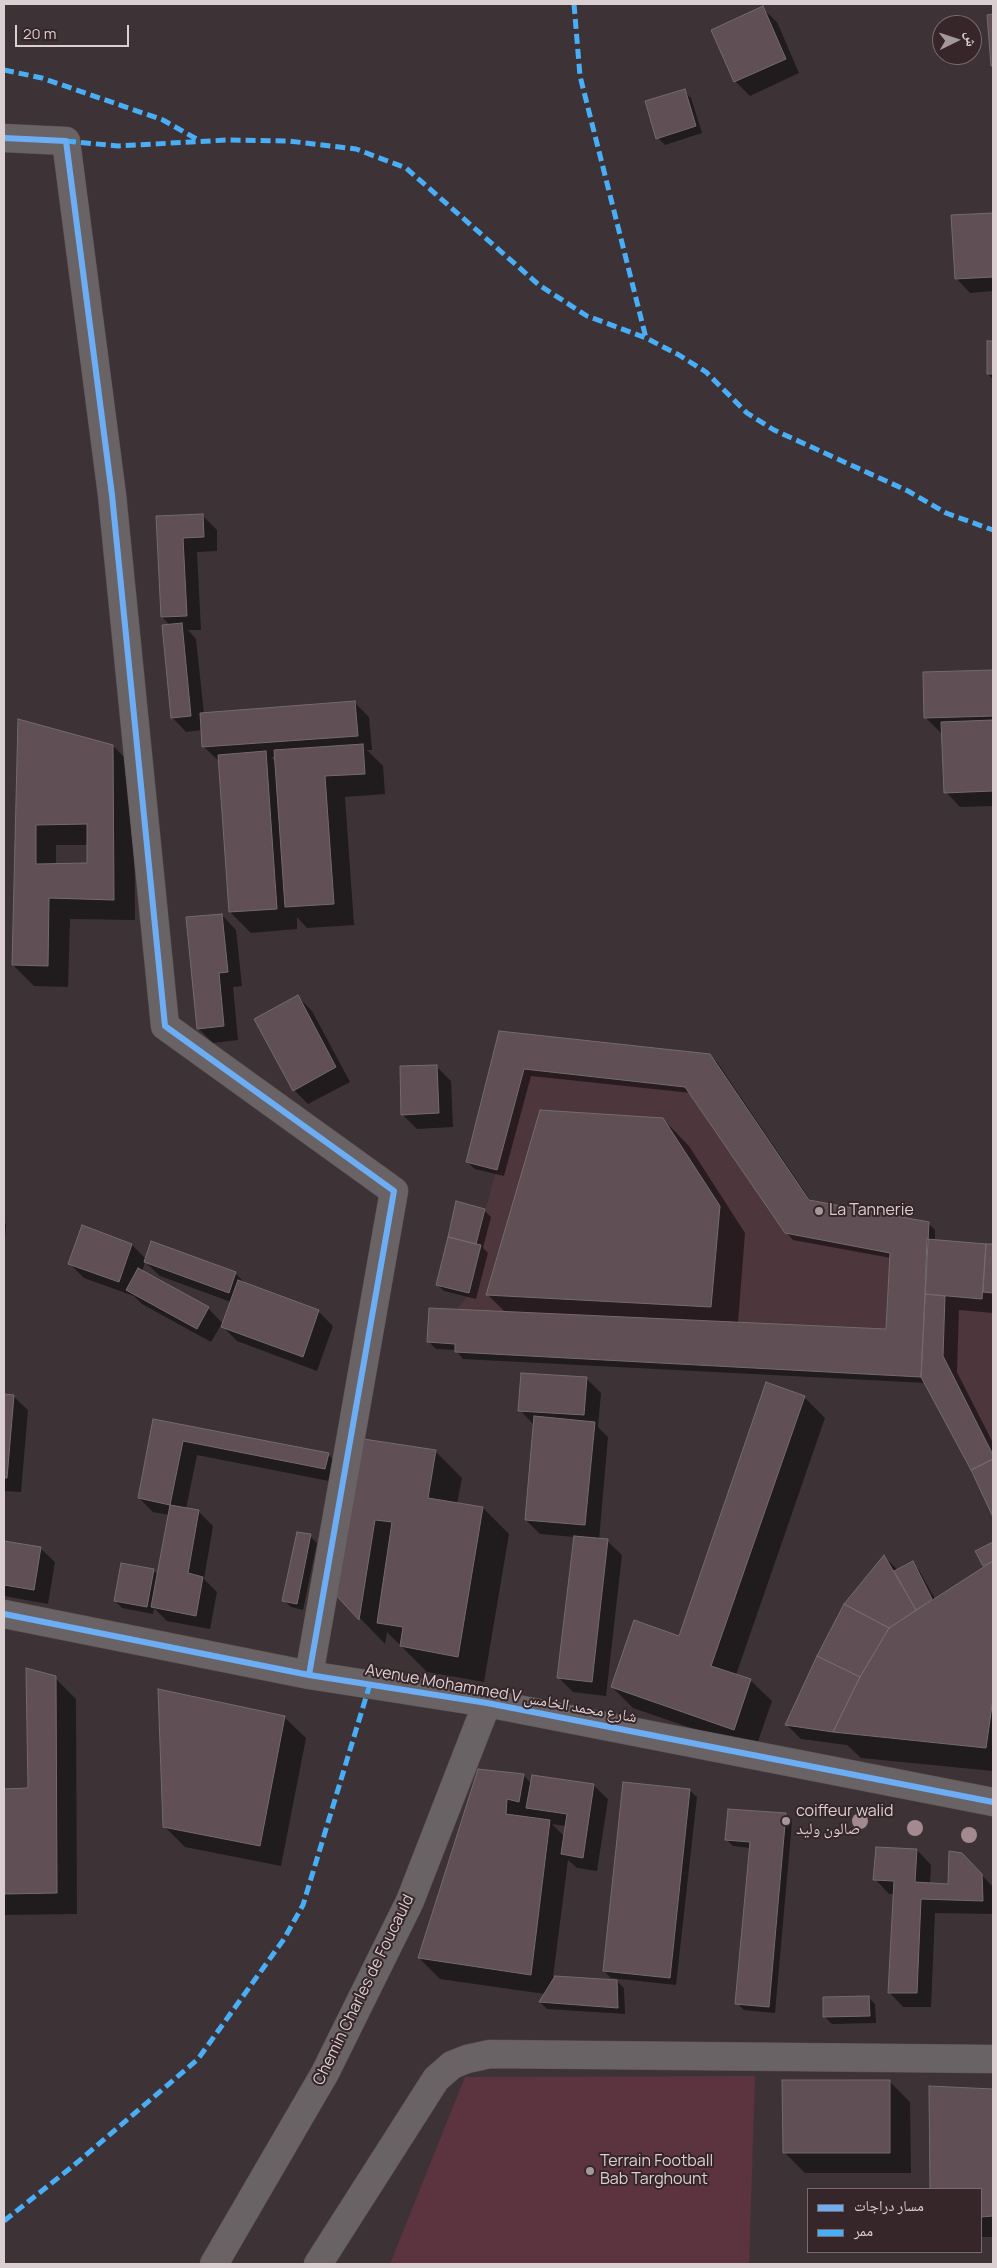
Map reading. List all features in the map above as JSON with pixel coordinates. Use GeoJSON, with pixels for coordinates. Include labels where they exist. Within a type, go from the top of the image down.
{"type":"FeatureCollection","features":[{"type":"Feature","properties":{"kind":"street"},"geometry":{"type":"LineString","coordinates":[[4,138],[66,141],[112,495],[166,1026],[394,1191],[309,1675]]}},
{"type":"Feature","properties":{"kind":"street","name":"Avenue Mohammed V شارع محمد الخامس"},"geometry":{"type":"LineString","coordinates":[[4,1614],[309,1675],[487,1703],[993,1802]]}},
{"type":"Feature","properties":{"kind":"street","name":"Chemin Charles de Foucauld"},"geometry":{"type":"LineString","coordinates":[[214,2264],[325,2073],[410,1901],[487,1703]]}},
{"type":"Feature","properties":{"kind":"street"},"geometry":{"type":"LineString","coordinates":[[318,2264],[436,2079],[452,2065],[467,2059],[490,2054],[993,2059]]}},
{"type":"Feature","properties":{"kind":"shaded area"},"geometry":{"type":"Polygon","coordinates":[[[524,1069],[685,1087],[785,1233],[890,1253],[886,1329],[457,1309],[470,1293],[481,1245],[476,1244],[524,1069]]]}},
{"type":"Feature","properties":{"kind":"shaded area"},"geometry":{"type":"Polygon","coordinates":[[[983,1292],[993,1293],[993,1455],[943,1356],[945,1296],[982,1299],[983,1292]]]}},
{"type":"Feature","properties":{"kind":"shaded area","name":"Terrain Football Bab Targhount"},"geometry":{"type":"Polygon","coordinates":[[[755,2076],[749,2264],[390,2264],[465,2077],[755,2076]]]}},
{"type":"Feature","properties":{"kind":"building"},"geometry":{"type":"Polygon","coordinates":[[[763,6],[786,59],[734,82],[711,30],[763,6]]]}},
{"type":"Feature","properties":{"kind":"building"},"geometry":{"type":"Polygon","coordinates":[[[993,14],[993,66],[991,66],[987,15],[993,14]]]}},
{"type":"Feature","properties":{"kind":"building"},"geometry":{"type":"Polygon","coordinates":[[[685,89],[696,126],[656,139],[645,101],[685,89]]]}},
{"type":"Feature","properties":{"kind":"building"},"geometry":{"type":"Polygon","coordinates":[[[993,213],[993,277],[955,279],[951,215],[993,213]]]}},
{"type":"Feature","properties":{"kind":"building"},"geometry":{"type":"Polygon","coordinates":[[[987,341],[993,341],[993,374],[987,374],[987,341]]]}},
{"type":"Feature","properties":{"kind":"building"},"geometry":{"type":"Polygon","coordinates":[[[203,514],[204,537],[183,538],[187,616],[161,617],[156,516],[203,514]]]}},
{"type":"Feature","properties":{"kind":"building"},"geometry":{"type":"Polygon","coordinates":[[[182,623],[191,716],[171,718],[162,625],[182,623]]]}},
{"type":"Feature","properties":{"kind":"building"},"geometry":{"type":"Polygon","coordinates":[[[993,670],[993,716],[924,718],[923,672],[993,670]]]}},
{"type":"Feature","properties":{"kind":"building"},"geometry":{"type":"Polygon","coordinates":[[[355,701],[358,736],[202,747],[200,713],[355,701]]]}},
{"type":"Feature","properties":{"kind":"building"},"geometry":{"type":"Polygon","coordinates":[[[18,719],[113,745],[114,900],[49,898],[48,966],[12,965],[18,719]],[[87,824],[36,825],[36,864],[87,863],[87,824]]]}},
{"type":"Feature","properties":{"kind":"building"},"geometry":{"type":"Polygon","coordinates":[[[993,720],[993,791],[944,793],[941,722],[993,720]]]}},
{"type":"Feature","properties":{"kind":"building"},"geometry":{"type":"Polygon","coordinates":[[[363,744],[365,774],[325,776],[334,904],[285,907],[274,750],[363,744]]]}},
{"type":"Feature","properties":{"kind":"building"},"geometry":{"type":"Polygon","coordinates":[[[266,751],[277,909],[229,912],[218,755],[266,751]]]}},
{"type":"Feature","properties":{"kind":"building"},"geometry":{"type":"Polygon","coordinates":[[[222,914],[228,972],[219,973],[224,1026],[197,1029],[186,917],[222,914]]]}},
{"type":"Feature","properties":{"kind":"building"},"geometry":{"type":"Polygon","coordinates":[[[298,995],[336,1067],[293,1091],[254,1019],[298,995]]]}},
{"type":"Feature","properties":{"kind":"building","name":"La Tannerie"},"geometry":{"type":"Polygon","coordinates":[[[499,1031],[710,1054],[809,1200],[929,1222],[921,1377],[455,1352],[455,1344],[427,1342],[429,1308],[886,1329],[890,1253],[785,1233],[685,1087],[524,1069],[497,1170],[466,1162],[499,1031]]]}},
{"type":"Feature","properties":{"kind":"building"},"geometry":{"type":"Polygon","coordinates":[[[437,1065],[439,1113],[401,1115],[400,1066],[437,1065]]]}},
{"type":"Feature","properties":{"kind":"building"},"geometry":{"type":"Polygon","coordinates":[[[540,1110],[663,1118],[720,1206],[711,1307],[486,1295],[540,1110]]]}},
{"type":"Feature","properties":{"kind":"building"},"geometry":{"type":"Polygon","coordinates":[[[456,1201],[485,1209],[476,1244],[448,1237],[456,1201]]]}},
{"type":"Feature","properties":{"kind":"building"},"geometry":{"type":"Polygon","coordinates":[[[82,1225],[132,1244],[119,1282],[68,1264],[82,1225]]]}},
{"type":"Feature","properties":{"kind":"building"},"geometry":{"type":"Polygon","coordinates":[[[448,1237],[481,1245],[469,1293],[436,1285],[448,1237]]]}},
{"type":"Feature","properties":{"kind":"building"},"geometry":{"type":"Polygon","coordinates":[[[927,1239],[986,1244],[982,1299],[925,1294],[927,1239]]]}},
{"type":"Feature","properties":{"kind":"building"},"geometry":{"type":"Polygon","coordinates":[[[151,1241],[236,1272],[229,1293],[144,1262],[151,1241]]]}},
{"type":"Feature","properties":{"kind":"building"},"geometry":{"type":"Polygon","coordinates":[[[986,1244],[993,1244],[993,1293],[983,1292],[986,1244]]]}},
{"type":"Feature","properties":{"kind":"building"},"geometry":{"type":"Polygon","coordinates":[[[138,1268],[209,1307],[197,1329],[126,1290],[138,1268]]]}},
{"type":"Feature","properties":{"kind":"building"},"geometry":{"type":"Polygon","coordinates":[[[238,1280],[319,1310],[303,1357],[221,1327],[238,1280]]]}},
{"type":"Feature","properties":{"kind":"building"},"geometry":{"type":"Polygon","coordinates":[[[925,1294],[945,1296],[943,1356],[993,1455],[993,1459],[971,1470],[921,1377],[925,1294]]]}},
{"type":"Feature","properties":{"kind":"building"},"geometry":{"type":"Polygon","coordinates":[[[521,1373],[587,1377],[584,1415],[518,1411],[521,1373]]]}},
{"type":"Feature","properties":{"kind":"building"},"geometry":{"type":"Polygon","coordinates":[[[766,1382],[805,1396],[711,1666],[751,1679],[734,1730],[611,1687],[634,1620],[679,1636],[766,1382]]]}},
{"type":"Feature","properties":{"kind":"building"},"geometry":{"type":"Polygon","coordinates":[[[4,1394],[14,1395],[7,1478],[4,1478],[4,1394]]]}},
{"type":"Feature","properties":{"kind":"building"},"geometry":{"type":"Polygon","coordinates":[[[534,1416],[595,1422],[585,1525],[525,1520],[534,1416]]]}},
{"type":"Feature","properties":{"kind":"building"},"geometry":{"type":"Polygon","coordinates":[[[153,1419],[329,1453],[325,1469],[183,1441],[170,1505],[138,1498],[153,1419]]]}},
{"type":"Feature","properties":{"kind":"building"},"geometry":{"type":"Polygon","coordinates":[[[357,1438],[436,1450],[428,1498],[483,1507],[458,1657],[400,1646],[403,1627],[377,1623],[392,1522],[375,1520],[359,1620],[333,1592],[357,1438]]]}},
{"type":"Feature","properties":{"kind":"building"},"geometry":{"type":"Polygon","coordinates":[[[993,1459],[993,1517],[971,1470],[993,1459]]]}},
{"type":"Feature","properties":{"kind":"building"},"geometry":{"type":"Polygon","coordinates":[[[170,1505],[199,1510],[188,1573],[203,1577],[196,1616],[151,1607],[170,1505]]]}},
{"type":"Feature","properties":{"kind":"building"},"geometry":{"type":"Polygon","coordinates":[[[297,1532],[311,1534],[297,1604],[282,1601],[297,1532]]]}},
{"type":"Feature","properties":{"kind":"building"},"geometry":{"type":"Polygon","coordinates":[[[574,1536],[608,1539],[592,1682],[557,1678],[574,1536]]]}},
{"type":"Feature","properties":{"kind":"building"},"geometry":{"type":"Polygon","coordinates":[[[4,1541],[41,1547],[34,1590],[4,1585],[4,1541]]]}},
{"type":"Feature","properties":{"kind":"building"},"geometry":{"type":"Polygon","coordinates":[[[993,1542],[993,1561],[983,1566],[975,1551],[993,1542]]]}},
{"type":"Feature","properties":{"kind":"building"},"geometry":{"type":"Polygon","coordinates":[[[884,1555],[916,1610],[889,1628],[844,1604],[884,1555]]]}},
{"type":"Feature","properties":{"kind":"building"},"geometry":{"type":"Polygon","coordinates":[[[913,1561],[932,1599],[916,1610],[894,1571],[913,1561]]]}},
{"type":"Feature","properties":{"kind":"building"},"geometry":{"type":"Polygon","coordinates":[[[993,1561],[993,1698],[986,1748],[833,1732],[860,1677],[889,1628],[993,1561]]]}},
{"type":"Feature","properties":{"kind":"building"},"geometry":{"type":"Polygon","coordinates":[[[121,1563],[154,1569],[147,1607],[114,1601],[121,1563]]]}},
{"type":"Feature","properties":{"kind":"building"},"geometry":{"type":"Polygon","coordinates":[[[844,1604],[889,1628],[860,1677],[817,1656],[844,1604]]]}},
{"type":"Feature","properties":{"kind":"building"},"geometry":{"type":"Polygon","coordinates":[[[817,1656],[860,1677],[833,1732],[785,1725],[817,1656]]]}},
{"type":"Feature","properties":{"kind":"building"},"geometry":{"type":"Polygon","coordinates":[[[26,1668],[56,1676],[57,1893],[4,1894],[4,1789],[28,1788],[26,1668]]]}},
{"type":"Feature","properties":{"kind":"building"},"geometry":{"type":"Polygon","coordinates":[[[158,1689],[285,1716],[260,1846],[163,1827],[158,1689]]]}},
{"type":"Feature","properties":{"kind":"building"},"geometry":{"type":"Polygon","coordinates":[[[478,1769],[524,1774],[519,1802],[507,1799],[506,1814],[550,1820],[531,1975],[418,1958],[478,1769]]]}},
{"type":"Feature","properties":{"kind":"building"},"geometry":{"type":"Polygon","coordinates":[[[532,1775],[594,1784],[583,1858],[561,1854],[567,1814],[526,1808],[532,1775]]]}},
{"type":"Feature","properties":{"kind":"building"},"geometry":{"type":"Polygon","coordinates":[[[623,1782],[690,1789],[670,1978],[603,1971],[623,1782]]]}},
{"type":"Feature","properties":{"kind":"building"},"geometry":{"type":"Polygon","coordinates":[[[728,1809],[786,1813],[769,2007],[735,2004],[750,1842],[725,1840],[728,1809]]]}},
{"type":"Feature","properties":{"kind":"building"},"geometry":{"type":"Polygon","coordinates":[[[876,1847],[917,1849],[915,1882],[948,1884],[949,1851],[962,1853],[982,1874],[983,1901],[921,1899],[917,1993],[888,1993],[894,1881],[873,1880],[876,1847]]]}},
{"type":"Feature","properties":{"kind":"building"},"geometry":{"type":"Polygon","coordinates":[[[555,1976],[617,1980],[618,2008],[539,2002],[555,1976]]]}},
{"type":"Feature","properties":{"kind":"building"},"geometry":{"type":"Polygon","coordinates":[[[869,1996],[870,2016],[823,2017],[823,1997],[869,1996]]]}},
{"type":"Feature","properties":{"kind":"building"},"geometry":{"type":"Polygon","coordinates":[[[782,2080],[890,2080],[890,2153],[783,2153],[782,2080]]]}},
{"type":"Feature","properties":{"kind":"building"},"geometry":{"type":"Polygon","coordinates":[[[929,2086],[993,2089],[993,2216],[982,2217],[982,2188],[930,2188],[929,2086]]]}},
{"type":"Feature","properties":{"kind":"marked path"},"geometry":{"type":"LineString","coordinates":[[574,4],[580,76],[646,338]]}},
{"type":"Feature","properties":{"kind":"marked path"},"geometry":{"type":"LineString","coordinates":[[4,70],[42,78],[163,120],[200,141]]}},
{"type":"Feature","properties":{"kind":"marked path"},"geometry":{"type":"LineString","coordinates":[[66,141],[118,146],[227,140],[289,141],[356,149],[406,168],[539,285],[587,316],[646,338],[679,355],[706,372],[747,413],[774,430],[908,491],[946,513],[993,530]]}},
{"type":"Feature","properties":{"kind":"marked path"},"geometry":{"type":"LineString","coordinates":[[4,2221],[73,2166],[198,2059],[284,1939],[303,1905],[370,1684]]}},
{"type":"Feature","properties":{"kind":"cycle path"},"geometry":{"type":"LineString","coordinates":[[4,138],[66,141],[112,495],[165,1026],[394,1191],[309,1675]]}},
{"type":"Feature","properties":{"kind":"cycle path"},"geometry":{"type":"LineString","coordinates":[[4,1614],[309,1675],[487,1703],[993,1802]]}},
{"type":"Feature","properties":{"kind":"place","name":"La Tannerie"},"geometry":{"type":"Point","coordinates":[819,1211]}},
{"type":"Feature","properties":{"kind":"place","name":"coiffeur walid صالون وليد"},"geometry":{"type":"Point","coordinates":[786,1821]}},
{"type":"Feature","properties":{"kind":"place","name":"Terrain Football Bab Targhount"},"geometry":{"type":"Point","coordinates":[590,2171]}}]}
